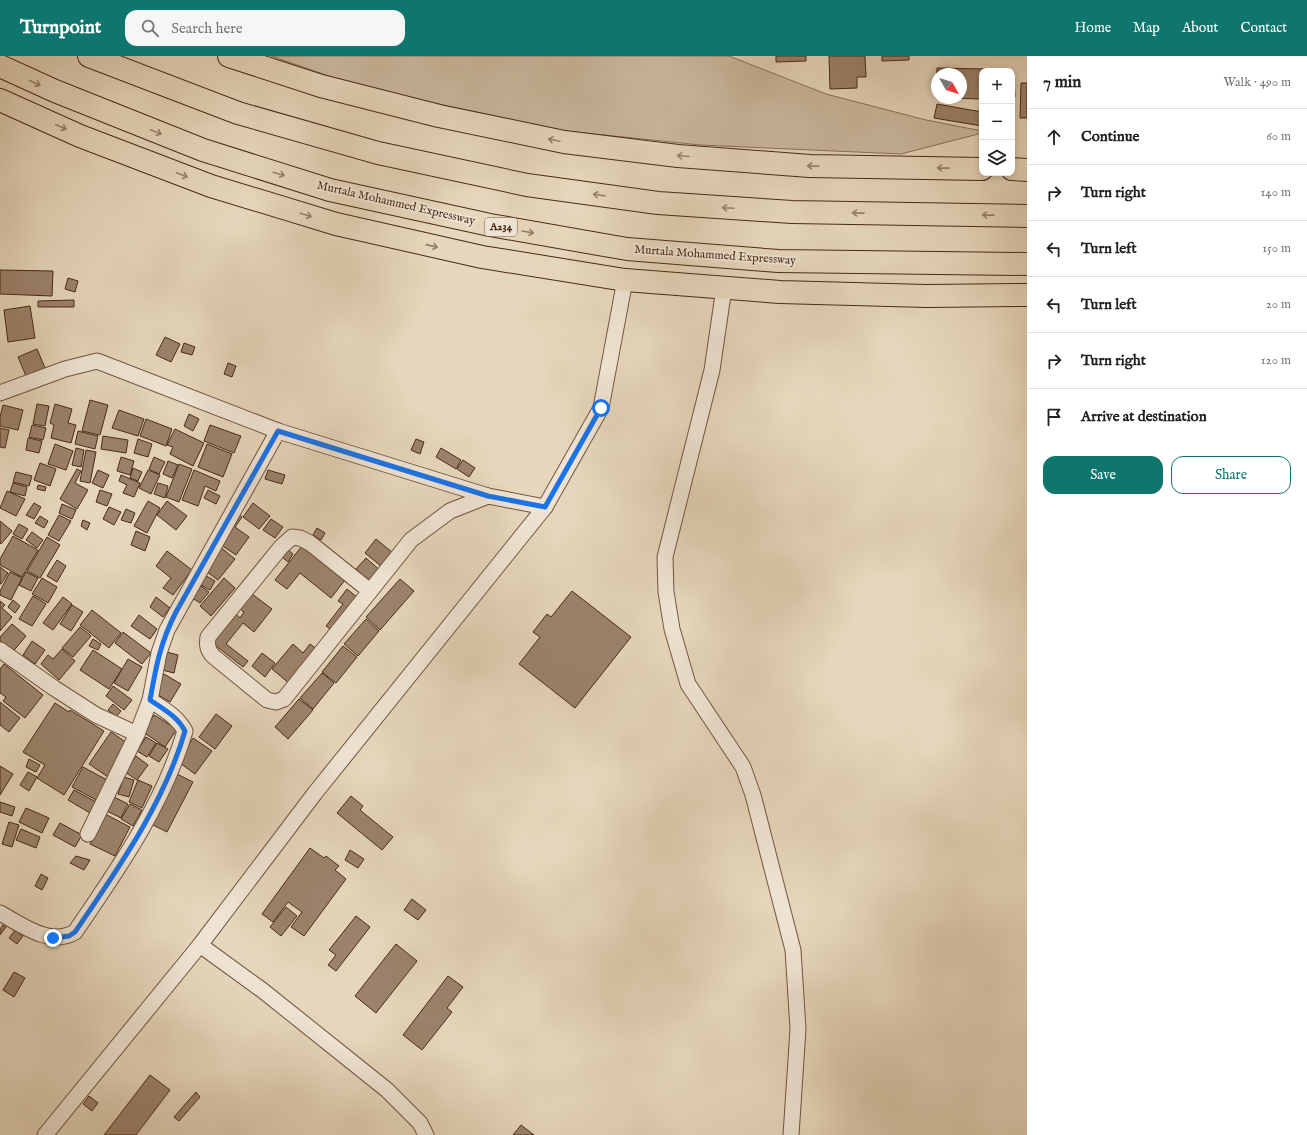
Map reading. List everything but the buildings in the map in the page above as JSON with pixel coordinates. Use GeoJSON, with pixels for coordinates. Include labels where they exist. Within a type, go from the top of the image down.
{"type":"FeatureCollection","features":[{"type":"Feature","properties":{"kind":"highway"},"geometry":{"type":"LineString","coordinates":[[89,56],[238,113],[378,153],[527,185],[658,203],[792,212],[1027,216]]}},
{"type":"Feature","properties":{"kind":"highway"},"geometry":{"type":"LineString","coordinates":[[229,56],[321,86],[432,114],[564,142],[678,156],[810,166],[979,169]]}},
{"type":"Feature","properties":{"kind":"highway","name":"Murtala Mohammed Expressway"},"geometry":{"type":"LineString","coordinates":[[0,66],[55,91],[203,150],[330,190],[490,225],[627,249],[778,261],[1027,264]]}},
{"type":"Feature","properties":{"kind":"highway"},"geometry":{"type":"LineString","coordinates":[[0,100],[80,136],[211,186],[336,224],[482,257],[625,280],[780,292],[926,296],[1027,295]]}},
{"type":"Feature","properties":{"kind":"highway"},"geometry":{"type":"LineString","coordinates":[[1015,170],[1027,170]]}},
{"type":"Feature","properties":{"kind":"street"},"geometry":{"type":"LineString","coordinates":[[45,1135],[200,944],[315,793],[545,507],[601,408],[625,280]]}},
{"type":"Feature","properties":{"kind":"street"},"geometry":{"type":"LineString","coordinates":[[724,288],[712,370],[665,557],[666,592],[672,628],[688,684],[743,767],[750,788],[793,950],[798,1029],[791,1135]]}},
{"type":"Feature","properties":{"kind":"street"},"geometry":{"type":"LineString","coordinates":[[0,393],[65,369],[97,361],[278,431],[488,496],[545,507]]}},
{"type":"Feature","properties":{"kind":"street"},"geometry":{"type":"LineString","coordinates":[[88,834],[137,734],[150,700],[159,653],[167,630],[278,431]]}},
{"type":"Feature","properties":{"kind":"street"},"geometry":{"type":"LineString","coordinates":[[370,591],[310,543],[300,538],[292,537],[281,547],[208,637],[208,650],[267,700],[276,702],[284,699],[411,540],[450,511],[488,496]]}},
{"type":"Feature","properties":{"kind":"street"},"geometry":{"type":"LineString","coordinates":[[0,650],[90,711],[137,734]]}},
{"type":"Feature","properties":{"kind":"street"},"geometry":{"type":"LineString","coordinates":[[0,913],[30,930],[53,938],[69,936],[75,932],[124,860],[161,791],[179,750],[185,731],[181,724],[150,700]]}},
{"type":"Feature","properties":{"kind":"street"},"geometry":{"type":"LineString","coordinates":[[200,944],[262,990],[387,1090],[420,1123],[426,1135]]}},
{"type":"Feature","properties":{"kind":"shaded area"},"geometry":{"type":"Polygon","coordinates":[[[271,56],[729,56],[826,94],[926,120],[979,130],[979,134],[901,154],[700,145],[566,131],[363,88],[271,56]]]}},
{"type":"Feature","properties":{"kind":"route"},"geometry":{"type":"LineString","coordinates":[[53,938],[69,936],[75,932],[124,860],[161,791],[179,750],[185,731],[175,718],[150,700],[159,653],[167,630],[176,612],[278,431],[488,496],[545,507],[601,408]]}}]}
